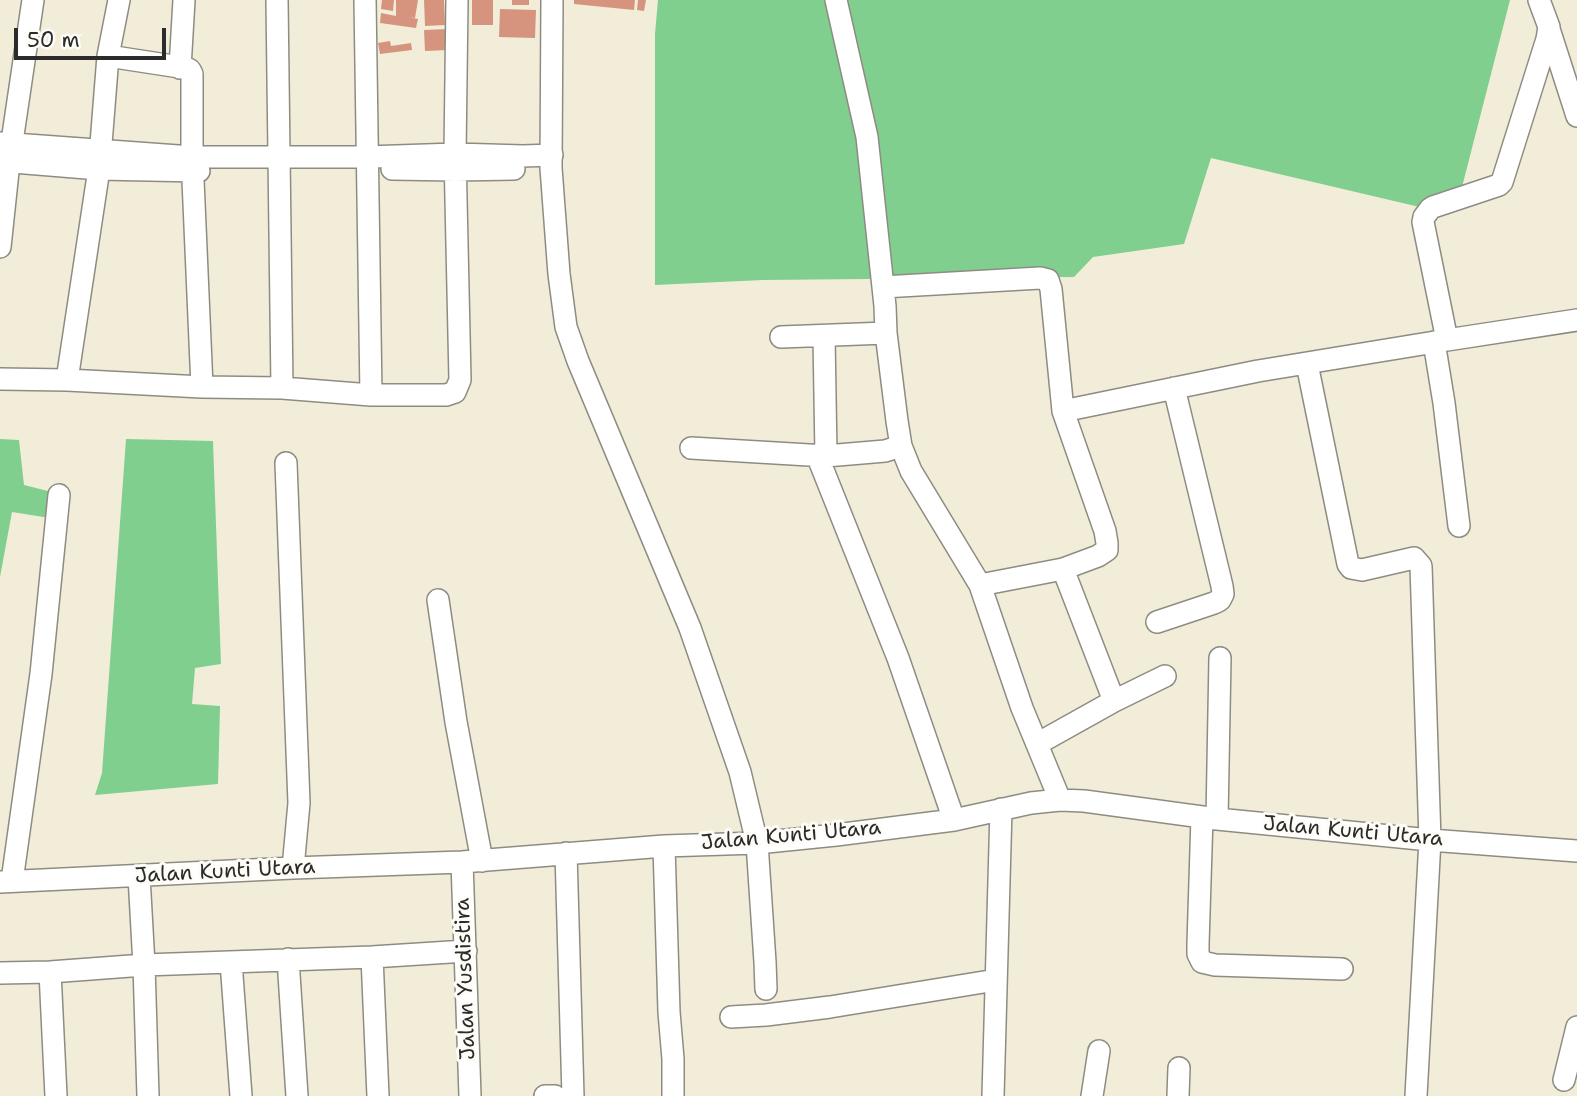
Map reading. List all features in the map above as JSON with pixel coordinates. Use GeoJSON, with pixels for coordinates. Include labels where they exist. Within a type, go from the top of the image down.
{"type":"FeatureCollection","features":[{"type":"Feature","properties":{"kind":"street"},"geometry":{"type":"LineString","coordinates":[[0,247],[5,152],[33,0]]}},
{"type":"Feature","properties":{"kind":"street"},"geometry":{"type":"LineString","coordinates":[[67,380],[99,160],[108,56],[119,0]]}},
{"type":"Feature","properties":{"kind":"street"},"geometry":{"type":"LineString","coordinates":[[180,68],[184,0]]}},
{"type":"Feature","properties":{"kind":"street"},"geometry":{"type":"LineString","coordinates":[[277,0],[282,388]]}},
{"type":"Feature","properties":{"kind":"street"},"geometry":{"type":"LineString","coordinates":[[365,0],[371,395]]}},
{"type":"Feature","properties":{"kind":"street"},"geometry":{"type":"LineString","coordinates":[[0,379],[282,388],[371,395],[455,393],[459,386],[455,162],[457,0]]}},
{"type":"Feature","properties":{"kind":"street"},"geometry":{"type":"LineString","coordinates":[[552,0],[551,162],[564,316],[571,344],[690,628],[740,772],[757,843],[766,989]]}},
{"type":"Feature","properties":{"kind":"street"},"geometry":{"type":"LineString","coordinates":[[836,0],[867,137],[886,333],[901,446],[911,471],[980,585],[1022,708],[1060,800]]}},
{"type":"Feature","properties":{"kind":"street"},"geometry":{"type":"LineString","coordinates":[[1539,0],[1577,116]]}},
{"type":"Feature","properties":{"kind":"street"},"geometry":{"type":"LineString","coordinates":[[1459,526],[1444,403],[1441,341],[1423,222],[1433,207],[1502,182],[1549,27]]}},
{"type":"Feature","properties":{"kind":"street"},"geometry":{"type":"LineString","coordinates":[[108,56],[189,69],[193,77],[192,164],[202,387]]}},
{"type":"Feature","properties":{"kind":"street"},"geometry":{"type":"LineString","coordinates":[[5,152],[192,164],[551,162]]}},
{"type":"Feature","properties":{"kind":"street"},"geometry":{"type":"LineString","coordinates":[[883,288],[1040,278],[1048,280],[1052,289],[1063,411],[1107,542],[1107,550],[1063,569],[980,585]]}},
{"type":"Feature","properties":{"kind":"street"},"geometry":{"type":"LineString","coordinates":[[1063,411],[1258,371],[1577,320]]}},
{"type":"Feature","properties":{"kind":"street"},"geometry":{"type":"LineString","coordinates":[[781,337],[886,333]]}},
{"type":"Feature","properties":{"kind":"street"},"geometry":{"type":"LineString","coordinates":[[824,336],[822,455],[898,658],[954,820]]}},
{"type":"Feature","properties":{"kind":"street"},"geometry":{"type":"LineString","coordinates":[[1307,364],[1348,564],[1351,568],[1362,570],[1414,558],[1421,566],[1430,840],[1416,1096]]}},
{"type":"Feature","properties":{"kind":"street"},"geometry":{"type":"LineString","coordinates":[[1157,622],[1213,603],[1220,600],[1223,594],[1174,388]]}},
{"type":"Feature","properties":{"kind":"street"},"geometry":{"type":"LineString","coordinates":[[691,448],[822,455],[885,451],[901,446]]}},
{"type":"Feature","properties":{"kind":"street"},"geometry":{"type":"LineString","coordinates":[[286,463],[299,803],[293,868]]}},
{"type":"Feature","properties":{"kind":"street"},"geometry":{"type":"LineString","coordinates":[[6,881],[41,674],[59,495]]}},
{"type":"Feature","properties":{"kind":"street"},"geometry":{"type":"LineString","coordinates":[[1063,569],[1114,701]]}},
{"type":"Feature","properties":{"kind":"street","name":"Jalan Yusdistira"},"geometry":{"type":"LineString","coordinates":[[438,600],[472,861],[466,951],[470,1096]]}},
{"type":"Feature","properties":{"kind":"street"},"geometry":{"type":"LineString","coordinates":[[1220,658],[1198,954],[1202,962],[1215,965],[1342,969]]}},
{"type":"Feature","properties":{"kind":"street"},"geometry":{"type":"LineString","coordinates":[[1037,744],[1165,676]]}},
{"type":"Feature","properties":{"kind":"street","name":"Jalan Kunti Utara"},"geometry":{"type":"LineString","coordinates":[[6,881],[472,861],[664,845],[757,843],[954,820],[1031,803],[1060,800],[1430,840],[1577,851]]}},
{"type":"Feature","properties":{"kind":"street"},"geometry":{"type":"LineString","coordinates":[[993,1096],[1001,809]]}},
{"type":"Feature","properties":{"kind":"street"},"geometry":{"type":"LineString","coordinates":[[664,845],[673,1096]]}},
{"type":"Feature","properties":{"kind":"street"},"geometry":{"type":"LineString","coordinates":[[566,853],[573,1096]]}},
{"type":"Feature","properties":{"kind":"street"},"geometry":{"type":"LineString","coordinates":[[139,876],[148,1096]]}},
{"type":"Feature","properties":{"kind":"street"},"geometry":{"type":"LineString","coordinates":[[0,973],[466,951]]}},
{"type":"Feature","properties":{"kind":"street"},"geometry":{"type":"LineString","coordinates":[[372,957],[378,1096]]}},
{"type":"Feature","properties":{"kind":"street"},"geometry":{"type":"LineString","coordinates":[[288,959],[297,1096]]}},
{"type":"Feature","properties":{"kind":"street"},"geometry":{"type":"LineString","coordinates":[[231,962],[241,1096]]}},
{"type":"Feature","properties":{"kind":"street"},"geometry":{"type":"LineString","coordinates":[[50,972],[56,1096]]}},
{"type":"Feature","properties":{"kind":"street"},"geometry":{"type":"LineString","coordinates":[[731,1017],[830,1007],[996,980]]}},
{"type":"Feature","properties":{"kind":"street"},"geometry":{"type":"LineString","coordinates":[[1564,1080],[1577,1027]]}},
{"type":"Feature","properties":{"kind":"street"},"geometry":{"type":"LineString","coordinates":[[1092,1096],[1099,1051]]}},
{"type":"Feature","properties":{"kind":"street"},"geometry":{"type":"LineString","coordinates":[[1178,1096],[1179,1068]]}},
{"type":"Feature","properties":{"kind":"street"},"geometry":{"type":"LineString","coordinates":[[545,1096],[555,1096]]}},
{"type":"Feature","properties":{"kind":"green space"},"geometry":{"type":"Polygon","coordinates":[[[658,0],[1510,0],[1461,191],[1428,209],[1211,158],[1184,244],[1093,257],[1074,277],[763,280],[655,285],[655,34],[658,0]]]}},
{"type":"Feature","properties":{"kind":"green space"},"geometry":{"type":"Polygon","coordinates":[[[0,439],[19,440],[24,485],[52,492],[50,518],[12,512],[0,577],[0,439]]]}},
{"type":"Feature","properties":{"kind":"green space"},"geometry":{"type":"Polygon","coordinates":[[[126,439],[213,441],[221,664],[195,668],[192,704],[220,706],[218,784],[95,795],[102,773],[126,439]]]}},
{"type":"Feature","properties":{"kind":"building"},"geometry":{"type":"Polygon","coordinates":[[[382,0],[394,0],[393,11],[381,9],[382,0]]]}},
{"type":"Feature","properties":{"kind":"building"},"geometry":{"type":"Polygon","coordinates":[[[396,0],[418,0],[415,18],[408,17],[418,19],[416,28],[380,23],[381,13],[396,16],[396,0]]]}},
{"type":"Feature","properties":{"kind":"building"},"geometry":{"type":"Polygon","coordinates":[[[424,0],[444,0],[445,25],[425,26],[424,0]]]}},
{"type":"Feature","properties":{"kind":"building"},"geometry":{"type":"Polygon","coordinates":[[[472,0],[493,0],[493,25],[472,25],[472,0]]]}},
{"type":"Feature","properties":{"kind":"building"},"geometry":{"type":"Polygon","coordinates":[[[512,0],[529,0],[529,5],[512,5],[512,0]]]}},
{"type":"Feature","properties":{"kind":"building"},"geometry":{"type":"Polygon","coordinates":[[[574,0],[635,0],[634,10],[574,4],[574,0]]]}},
{"type":"Feature","properties":{"kind":"building"},"geometry":{"type":"Polygon","coordinates":[[[638,0],[646,0],[644,11],[637,10],[638,0]]]}},
{"type":"Feature","properties":{"kind":"building"},"geometry":{"type":"Polygon","coordinates":[[[500,9],[536,10],[535,38],[499,37],[500,9]]]}},
{"type":"Feature","properties":{"kind":"building"},"geometry":{"type":"Polygon","coordinates":[[[448,29],[449,50],[425,51],[424,30],[448,29]]]}},
{"type":"Feature","properties":{"kind":"building"},"geometry":{"type":"Polygon","coordinates":[[[390,41],[391,46],[411,43],[412,50],[380,54],[378,43],[390,41]]]}}]}
